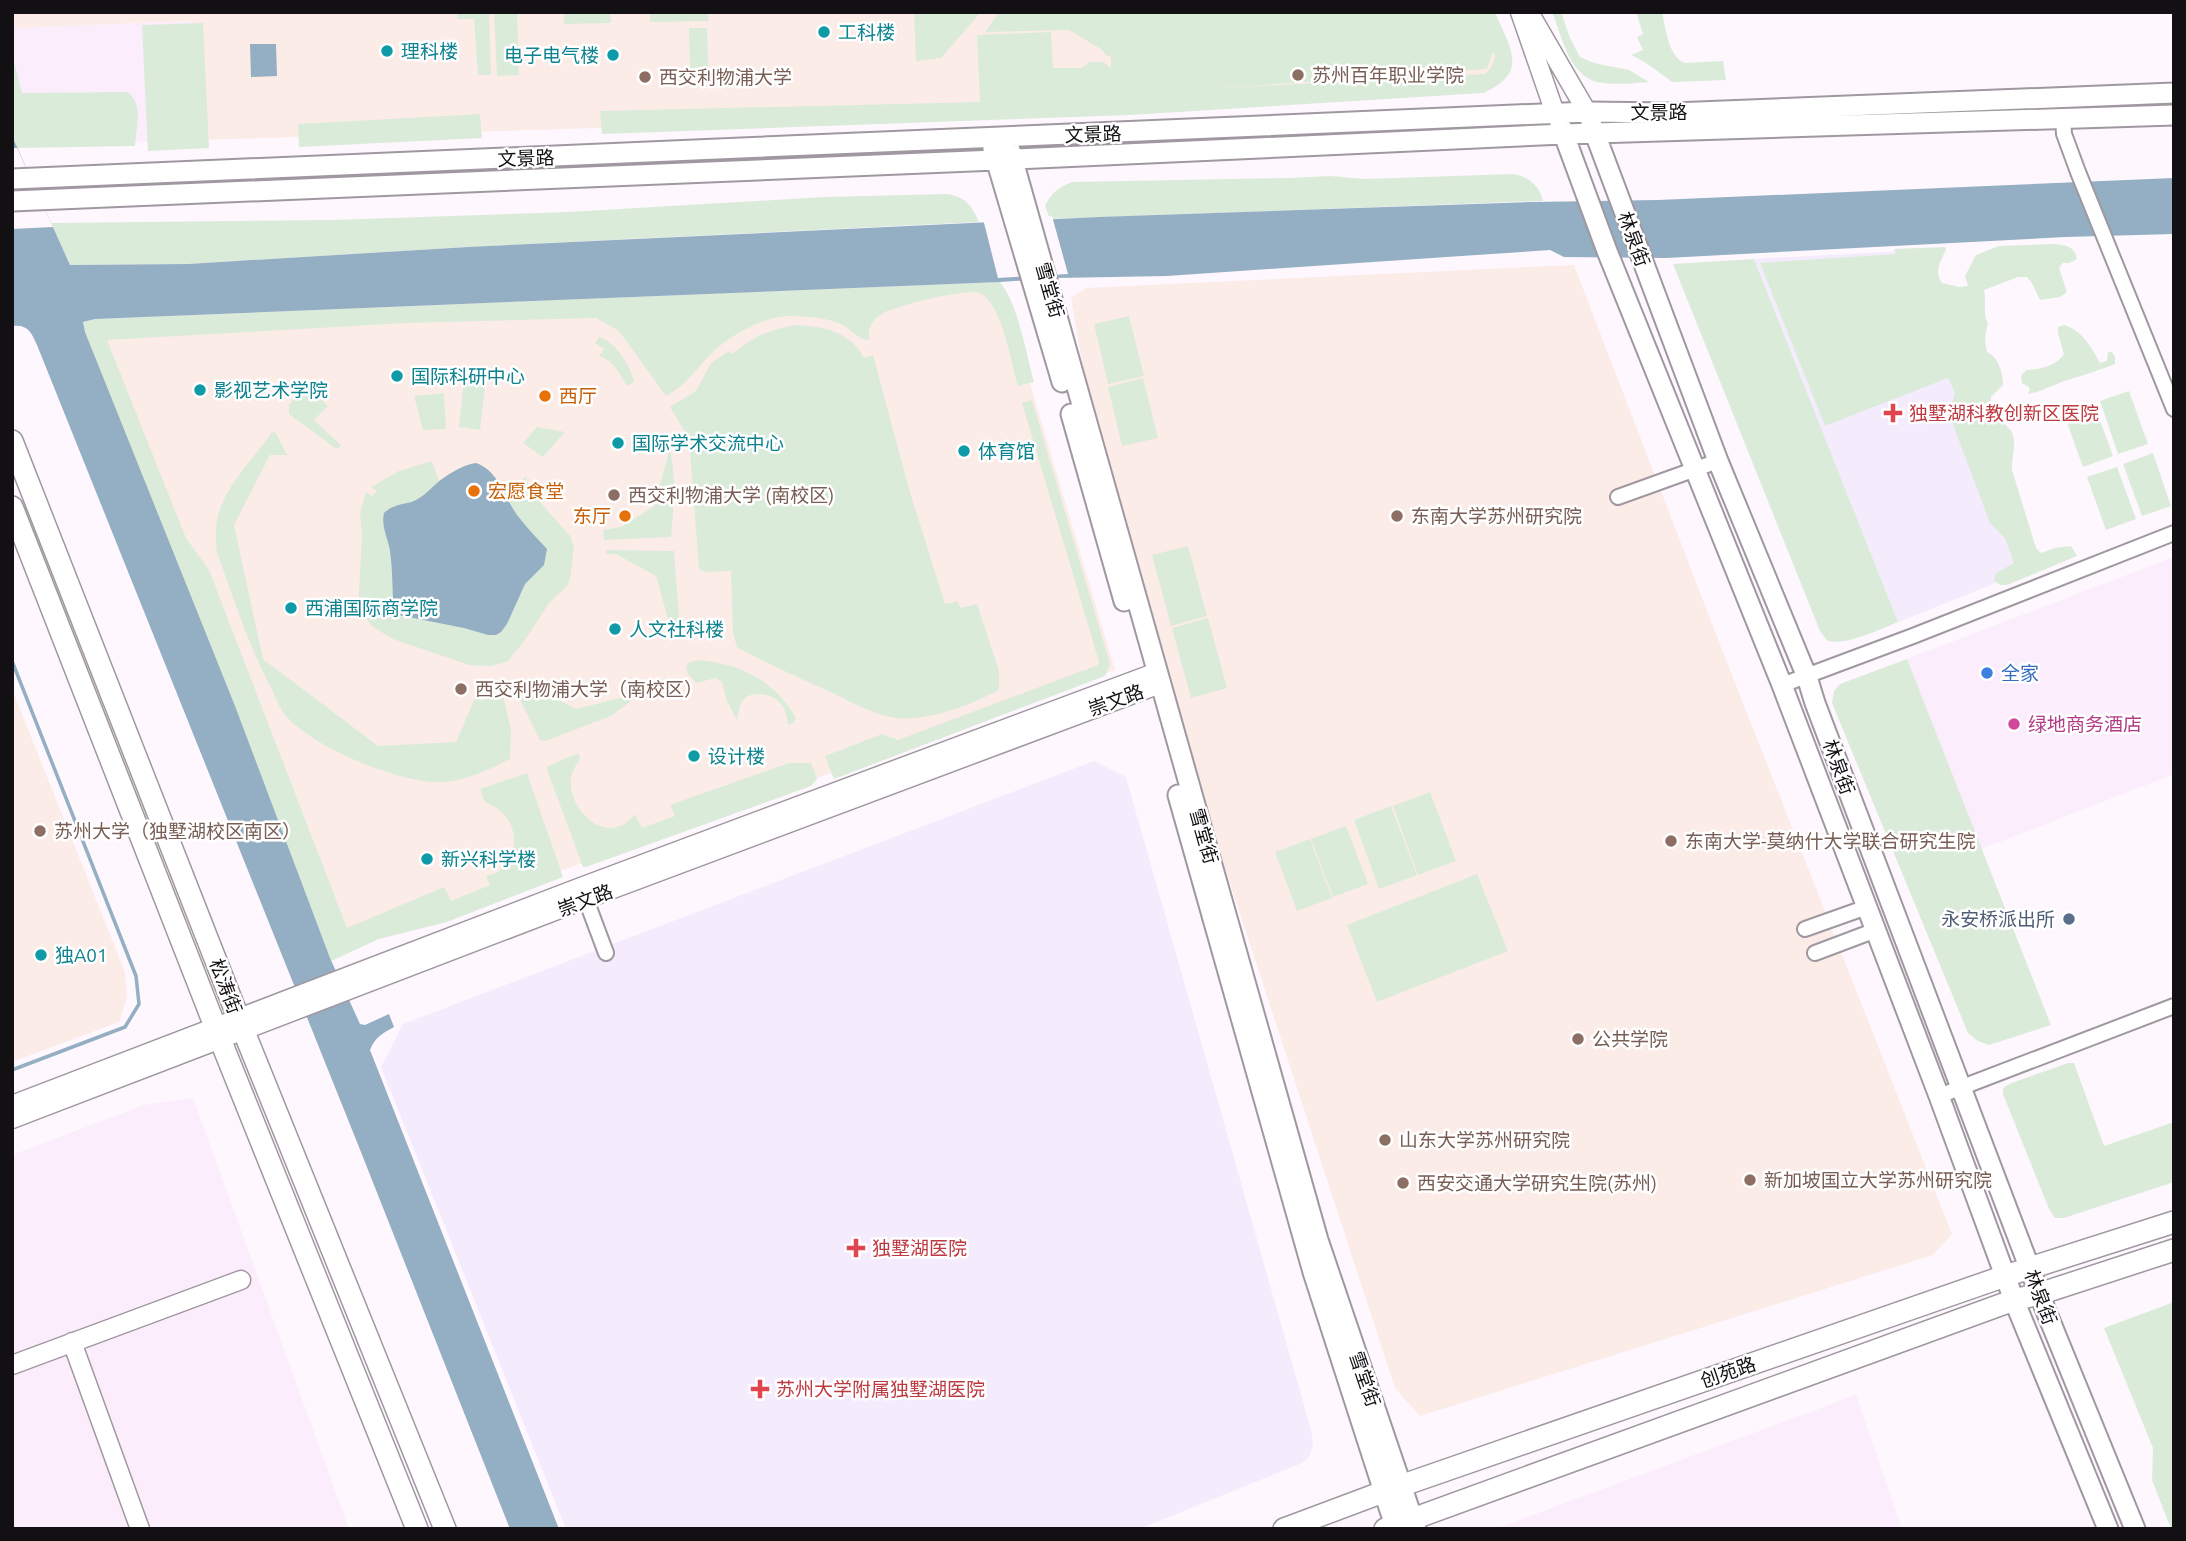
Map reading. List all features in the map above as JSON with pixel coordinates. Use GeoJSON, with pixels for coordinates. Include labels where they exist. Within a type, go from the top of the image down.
{"type":"FeatureCollection","features":[{"type":"Feature","properties":{"kind":"main road","name":"文景路"},"geometry":{"type":"LineString","coordinates":[[12,179],[1555,113],[1673,113],[2174,93]]}},
{"type":"Feature","properties":{"kind":"main road","name":"林泉街"},"geometry":{"type":"LineString","coordinates":[[1587,112],[1718,461],[1807,677],[1898,925],[1963,1089],[2039,1294],[2135,1529]]}},
{"type":"Feature","properties":{"kind":"main road","name":"林泉街"},"geometry":{"type":"LineString","coordinates":[[1555,113],[1607,251],[1782,685],[2014,1300],[2108,1529]]}},
{"type":"Feature","properties":{"kind":"main road","name":"文景路"},"geometry":{"type":"LineString","coordinates":[[12,201],[1564,134],[2174,115]]}},
{"type":"Feature","properties":{"kind":"main road","name":"雪堂街"},"geometry":{"type":"LineString","coordinates":[[998,138],[1153,680],[1401,1526]]}},
{"type":"Feature","properties":{"kind":"main road","name":"松涛街"},"geometry":{"type":"LineString","coordinates":[[12,441],[241,1024],[445,1529]]}},
{"type":"Feature","properties":{"kind":"main road","name":"松涛街"},"geometry":{"type":"LineString","coordinates":[[12,507],[218,1033],[417,1529]]}},
{"type":"Feature","properties":{"kind":"main road","name":"创苑路"},"geometry":{"type":"LineString","coordinates":[[1284,1529],[1392,1488],[2005,1276],[2174,1222]]}},
{"type":"Feature","properties":{"kind":"main road","name":"创苑路"},"geometry":{"type":"LineString","coordinates":[[1401,1526],[2014,1300],[2174,1251]]}},
{"type":"Feature","properties":{"kind":"street","name":"林泉街"},"geometry":{"type":"LineString","coordinates":[[1520,12],[1555,113]]}},
{"type":"Feature","properties":{"kind":"street","name":"林泉街"},"geometry":{"type":"LineString","coordinates":[[1529,12],[1587,112]]}},
{"type":"Feature","properties":{"kind":"street"},"geometry":{"type":"LineString","coordinates":[[2063,119],[2064,134],[2078,172],[2174,409]]}},
{"type":"Feature","properties":{"kind":"street"},"geometry":{"type":"LineString","coordinates":[[1618,497],[1718,461]]}},
{"type":"Feature","properties":{"kind":"street"},"geometry":{"type":"LineString","coordinates":[[1782,685],[2174,533]]}},
{"type":"Feature","properties":{"kind":"street","name":"崇文路"},"geometry":{"type":"LineString","coordinates":[[12,1119],[241,1024],[348,983],[587,901],[1153,680]]}},
{"type":"Feature","properties":{"kind":"street"},"geometry":{"type":"LineString","coordinates":[[587,901],[605,949]]}},
{"type":"Feature","properties":{"kind":"street"},"geometry":{"type":"LineString","coordinates":[[1805,929],[1867,907]]}},
{"type":"Feature","properties":{"kind":"street"},"geometry":{"type":"LineString","coordinates":[[1815,953],[1876,930]]}},
{"type":"Feature","properties":{"kind":"street"},"geometry":{"type":"LineString","coordinates":[[1939,1096],[2174,1006]]}},
{"type":"Feature","properties":{"kind":"street","name":"崇文路"},"geometry":{"type":"LineString","coordinates":[[12,1105],[218,1033]]}},
{"type":"Feature","properties":{"kind":"street"},"geometry":{"type":"LineString","coordinates":[[12,1364],[241,1280]]}},
{"type":"Feature","properties":{"kind":"street"},"geometry":{"type":"LineString","coordinates":[[72,1342],[140,1529]]}},
{"type":"Feature","properties":{"kind":"shaded area","name":"西交利物浦大学"},"geometry":{"type":"Polygon","coordinates":[[[12,12],[1493,12],[1512,61],[1491,90],[1097,113],[198,140],[192,21],[12,28],[12,12]]]}},
{"type":"Feature","properties":{"kind":"shaded area"},"geometry":{"type":"Polygon","coordinates":[[[193,21],[198,140],[27,145],[12,104],[12,28],[193,21]]]}},
{"type":"Feature","properties":{"kind":"shaded area","name":"独墅湖科教创新区医院"},"geometry":{"type":"Polygon","coordinates":[[[1905,251],[2034,568],[1898,622],[1754,259],[1905,251]]]}},
{"type":"Feature","properties":{"kind":"shaded area"},"geometry":{"type":"Polygon","coordinates":[[[1574,265],[1952,1234],[1933,1255],[1420,1416],[1395,1388],[1217,843],[1086,384],[1071,298],[1086,288],[1574,265]]]}},
{"type":"Feature","properties":{"kind":"shaded area","name":"西交利物浦大学 (南校区)"},"geometry":{"type":"Polygon","coordinates":[[[1000,282],[1115,670],[348,948],[95,319],[1000,282]]]}},
{"type":"Feature","properties":{"kind":"shaded area"},"geometry":{"type":"Polygon","coordinates":[[[2174,557],[2174,774],[1981,849],[1907,659],[2174,557]]]}},
{"type":"Feature","properties":{"kind":"shaded area","name":"苏州大学（独墅湖校区南区）"},"geometry":{"type":"Polygon","coordinates":[[[12,689],[125,972],[127,998],[119,1022],[12,1062],[12,689]]]}},
{"type":"Feature","properties":{"kind":"shaded area","name":"独墅湖医院"},"geometry":{"type":"Polygon","coordinates":[[[1094,761],[1126,777],[1311,1430],[1313,1445],[1309,1457],[1302,1463],[1139,1529],[566,1529],[381,1067],[403,1024],[1094,761]]]}},
{"type":"Feature","properties":{"kind":"shaded area"},"geometry":{"type":"Polygon","coordinates":[[[193,1098],[349,1529],[12,1529],[12,1155],[144,1105],[193,1098]]]}},
{"type":"Feature","properties":{"kind":"shaded area"},"geometry":{"type":"Polygon","coordinates":[[[1856,1395],[1902,1529],[1495,1529],[1856,1395]]]}},
{"type":"Feature","properties":{"kind":"green space"},"geometry":{"type":"Polygon","coordinates":[[[457,12],[489,12],[491,75],[478,75],[474,19],[457,19],[457,12]]]}},
{"type":"Feature","properties":{"kind":"green space"},"geometry":{"type":"Polygon","coordinates":[[[494,12],[517,12],[519,75],[497,76],[494,12]]]}},
{"type":"Feature","properties":{"kind":"green space"},"geometry":{"type":"Polygon","coordinates":[[[564,12],[610,12],[611,23],[564,24],[564,12]]]}},
{"type":"Feature","properties":{"kind":"green space"},"geometry":{"type":"Polygon","coordinates":[[[650,12],[707,12],[709,21],[650,22],[650,12]]]}},
{"type":"Feature","properties":{"kind":"green space"},"geometry":{"type":"Polygon","coordinates":[[[914,12],[981,12],[941,58],[916,61],[914,12]]]}},
{"type":"Feature","properties":{"kind":"green space","name":"苏州百年职业学院"},"geometry":{"type":"Polygon","coordinates":[[[999,12],[1495,12],[1512,58],[1507,77],[1483,93],[1130,115],[602,134],[600,111],[980,102],[977,35],[1051,32],[1053,68],[1082,68],[1090,62],[1104,62],[1111,69],[1111,56],[1107,56],[1101,49],[1069,30],[985,32],[999,12]],[[1493,52],[1487,69],[1222,88],[1485,74],[1491,68],[1495,56],[1493,52]]]}},
{"type":"Feature","properties":{"kind":"green space"},"geometry":{"type":"Polygon","coordinates":[[[1552,12],[1561,12],[1580,57],[1594,63],[1629,70],[1649,82],[1604,83],[1583,75],[1569,57],[1552,12]]]}},
{"type":"Feature","properties":{"kind":"green space"},"geometry":{"type":"Polygon","coordinates":[[[1636,12],[1662,12],[1671,48],[1679,60],[1685,63],[1723,61],[1726,80],[1672,82],[1631,55],[1643,50],[1637,37],[1643,34],[1636,12]]]}},
{"type":"Feature","properties":{"kind":"green space"},"geometry":{"type":"Polygon","coordinates":[[[203,23],[209,148],[148,151],[142,25],[203,23]]]}},
{"type":"Feature","properties":{"kind":"green space"},"geometry":{"type":"Polygon","coordinates":[[[689,28],[707,28],[708,68],[690,68],[689,28]]]}},
{"type":"Feature","properties":{"kind":"green space"},"geometry":{"type":"Polygon","coordinates":[[[12,54],[22,93],[127,92],[136,103],[137,109],[135,146],[17,148],[12,136],[12,54]]]}},
{"type":"Feature","properties":{"kind":"green space"},"geometry":{"type":"Polygon","coordinates":[[[480,114],[482,138],[299,147],[298,124],[480,114]]]}},
{"type":"Feature","properties":{"kind":"green space"},"geometry":{"type":"Polygon","coordinates":[[[1513,174],[1532,183],[1543,201],[1050,219],[1045,206],[1056,191],[1072,182],[1330,176],[1365,179],[1513,174]]]}},
{"type":"Feature","properties":{"kind":"green space"},"geometry":{"type":"Polygon","coordinates":[[[948,194],[968,203],[979,222],[468,247],[188,264],[70,265],[51,223],[333,220],[569,212],[825,197],[948,194]]]}},
{"type":"Feature","properties":{"kind":"green space"},"geometry":{"type":"Polygon","coordinates":[[[2052,244],[2071,248],[2077,259],[2063,263],[2059,268],[2067,292],[2060,297],[2040,300],[2027,277],[2018,277],[1984,290],[1985,316],[1988,323],[1986,347],[1998,363],[2003,382],[1991,397],[1990,411],[2013,435],[2012,470],[2036,548],[2041,553],[2071,546],[2077,556],[2007,585],[2000,585],[1994,580],[1996,573],[2014,563],[2005,538],[1990,523],[1949,414],[1955,393],[1948,378],[1825,426],[1760,263],[1896,254],[1894,249],[1945,247],[1938,274],[1942,283],[1959,287],[1968,286],[1965,276],[1976,255],[1999,246],[2052,244]]]}},
{"type":"Feature","properties":{"kind":"green space"},"geometry":{"type":"Polygon","coordinates":[[[1754,259],[1898,622],[1852,639],[1833,642],[1827,640],[1820,631],[1673,264],[1754,259]]]}},
{"type":"Feature","properties":{"kind":"green space"},"geometry":{"type":"Polygon","coordinates":[[[1000,282],[1017,316],[1034,382],[1018,386],[994,308],[987,298],[971,292],[931,298],[883,313],[871,325],[870,340],[859,337],[843,325],[819,318],[784,316],[761,323],[726,341],[685,383],[666,396],[619,331],[596,318],[406,323],[107,340],[186,538],[209,570],[347,928],[444,887],[451,901],[490,885],[486,876],[497,872],[507,863],[514,840],[508,820],[484,800],[480,789],[527,773],[563,877],[447,922],[379,939],[331,961],[83,322],[95,319],[1000,282]]]}},
{"type":"Feature","properties":{"kind":"green space"},"geometry":{"type":"Polygon","coordinates":[[[1129,316],[1144,376],[1108,384],[1094,324],[1129,316]]]}},
{"type":"Feature","properties":{"kind":"green space"},"geometry":{"type":"Polygon","coordinates":[[[796,325],[836,332],[852,342],[864,358],[873,355],[909,489],[945,604],[957,601],[961,608],[977,604],[999,671],[999,690],[935,715],[895,718],[864,708],[737,647],[733,633],[731,571],[705,572],[699,569],[690,451],[686,434],[670,407],[696,391],[711,363],[729,351],[732,354],[762,335],[796,325]]]}},
{"type":"Feature","properties":{"kind":"green space"},"geometry":{"type":"Polygon","coordinates":[[[2064,325],[2081,335],[2100,363],[2107,361],[2108,352],[2112,352],[2115,364],[2028,394],[2030,388],[2022,383],[2021,376],[2026,370],[2056,362],[2064,354],[2058,327],[2064,325]]]}},
{"type":"Feature","properties":{"kind":"green space"},"geometry":{"type":"Polygon","coordinates":[[[599,337],[611,343],[621,355],[634,382],[627,386],[612,364],[599,356],[604,349],[595,343],[599,337]]]}},
{"type":"Feature","properties":{"kind":"green space"},"geometry":{"type":"Polygon","coordinates":[[[1143,378],[1158,438],[1122,446],[1108,387],[1143,378]]]}},
{"type":"Feature","properties":{"kind":"green space"},"geometry":{"type":"Polygon","coordinates":[[[464,379],[485,387],[480,430],[459,427],[464,379]]]}},
{"type":"Feature","properties":{"kind":"green space"},"geometry":{"type":"Polygon","coordinates":[[[306,384],[328,406],[314,420],[341,445],[339,448],[335,448],[289,414],[289,405],[306,384]]]}},
{"type":"Feature","properties":{"kind":"green space"},"geometry":{"type":"Polygon","coordinates":[[[2129,391],[2148,444],[2118,454],[2100,401],[2129,391]]]}},
{"type":"Feature","properties":{"kind":"green space"},"geometry":{"type":"Polygon","coordinates":[[[444,393],[446,429],[423,430],[414,396],[444,393]]]}},
{"type":"Feature","properties":{"kind":"green space"},"geometry":{"type":"Polygon","coordinates":[[[1032,400],[1110,664],[1105,676],[834,779],[825,756],[882,734],[898,740],[1098,665],[1022,403],[1032,400]]]}},
{"type":"Feature","properties":{"kind":"green space"},"geometry":{"type":"Polygon","coordinates":[[[2094,404],[2113,456],[2083,467],[2064,414],[2094,404]]]}},
{"type":"Feature","properties":{"kind":"green space"},"geometry":{"type":"Polygon","coordinates":[[[537,427],[565,432],[543,457],[523,443],[537,427]]]}},
{"type":"Feature","properties":{"kind":"green space"},"geometry":{"type":"Polygon","coordinates":[[[272,432],[276,433],[287,455],[270,455],[234,525],[263,659],[378,746],[456,742],[476,696],[482,701],[502,692],[511,730],[510,759],[454,781],[427,781],[405,777],[357,761],[333,749],[311,737],[282,711],[241,618],[217,553],[216,536],[217,520],[226,496],[272,432]]]}},
{"type":"Feature","properties":{"kind":"green space"},"geometry":{"type":"Polygon","coordinates":[[[664,433],[673,470],[671,537],[604,540],[603,530],[621,527],[654,506],[668,456],[668,451],[659,437],[664,433]]]}},
{"type":"Feature","properties":{"kind":"green space"},"geometry":{"type":"Polygon","coordinates":[[[2153,453],[2171,506],[2142,516],[2123,464],[2153,453]]]}},
{"type":"Feature","properties":{"kind":"green space"},"geometry":{"type":"Polygon","coordinates":[[[432,461],[439,481],[471,465],[485,467],[508,496],[525,477],[539,501],[570,536],[574,547],[570,580],[549,603],[508,661],[491,666],[469,665],[393,639],[373,627],[359,605],[362,534],[360,513],[366,492],[372,496],[377,491],[371,487],[399,471],[432,461]]]}},
{"type":"Feature","properties":{"kind":"green space"},"geometry":{"type":"Polygon","coordinates":[[[2117,467],[2136,519],[2106,530],[2087,477],[2117,467]]]}},
{"type":"Feature","properties":{"kind":"green space"},"geometry":{"type":"Polygon","coordinates":[[[1188,546],[1207,616],[1171,626],[1152,555],[1188,546]]]}},
{"type":"Feature","properties":{"kind":"green space"},"geometry":{"type":"Polygon","coordinates":[[[606,550],[674,551],[680,631],[677,637],[667,631],[670,626],[656,576],[616,554],[606,554],[606,550]]]}},
{"type":"Feature","properties":{"kind":"green space"},"geometry":{"type":"Polygon","coordinates":[[[1208,618],[1227,688],[1191,698],[1172,628],[1208,618]]]}},
{"type":"Feature","properties":{"kind":"green space"},"geometry":{"type":"Polygon","coordinates":[[[1907,659],[2051,1025],[1989,1045],[1968,1033],[1832,703],[1834,691],[1840,684],[1907,659]]]}},
{"type":"Feature","properties":{"kind":"green space"},"geometry":{"type":"Polygon","coordinates":[[[699,660],[743,670],[767,684],[788,705],[796,718],[793,723],[788,725],[784,709],[777,700],[761,694],[745,699],[740,705],[737,720],[727,701],[722,682],[716,678],[696,683],[688,674],[686,666],[699,660]]]}},
{"type":"Feature","properties":{"kind":"green space"},"geometry":{"type":"Polygon","coordinates":[[[534,678],[543,691],[576,709],[624,697],[634,682],[643,692],[611,716],[545,741],[540,740],[514,687],[534,678]]]}},
{"type":"Feature","properties":{"kind":"green space"},"geometry":{"type":"Polygon","coordinates":[[[578,753],[580,759],[572,773],[572,793],[589,820],[607,828],[622,825],[635,814],[642,828],[675,816],[670,805],[789,763],[811,763],[817,779],[811,786],[583,867],[546,767],[578,753]]]}},
{"type":"Feature","properties":{"kind":"green space"},"geometry":{"type":"Polygon","coordinates":[[[1430,792],[1456,861],[1418,875],[1393,806],[1430,792]]]}},
{"type":"Feature","properties":{"kind":"green space"},"geometry":{"type":"Polygon","coordinates":[[[1391,806],[1417,875],[1379,889],[1354,820],[1391,806]]]}},
{"type":"Feature","properties":{"kind":"green space"},"geometry":{"type":"Polygon","coordinates":[[[1346,826],[1368,884],[1333,897],[1311,839],[1346,826]]]}},
{"type":"Feature","properties":{"kind":"green space"},"geometry":{"type":"Polygon","coordinates":[[[1310,839],[1332,898],[1297,911],[1275,852],[1310,839]]]}},
{"type":"Feature","properties":{"kind":"green space"},"geometry":{"type":"Polygon","coordinates":[[[1477,874],[1508,951],[1377,1002],[1347,925],[1477,874]]]}},
{"type":"Feature","properties":{"kind":"green space"},"geometry":{"type":"Polygon","coordinates":[[[2074,1063],[2104,1146],[2174,1122],[2174,1182],[2064,1218],[2055,1218],[2003,1094],[2003,1088],[2074,1063]]]}},
{"type":"Feature","properties":{"kind":"green space"},"geometry":{"type":"Polygon","coordinates":[[[2174,1302],[2174,1529],[2171,1529],[2152,1480],[2153,1448],[2104,1328],[2174,1302]]]}},
{"type":"Feature","properties":{"kind":"water"},"geometry":{"type":"Polygon","coordinates":[[[250,44],[276,44],[277,76],[251,77],[250,44]]]}},
{"type":"Feature","properties":{"kind":"water"},"geometry":{"type":"Polygon","coordinates":[[[12,136],[70,265],[188,264],[468,247],[1099,217],[1658,200],[2174,178],[2174,234],[2065,237],[1666,258],[1564,257],[1550,250],[1167,276],[1057,278],[95,319],[83,322],[235,706],[330,958],[360,1024],[365,1025],[389,1014],[394,1027],[383,1033],[370,1050],[559,1529],[510,1529],[37,345],[28,330],[22,326],[12,326],[12,136]]]}},
{"type":"Feature","properties":{"kind":"water"},"geometry":{"type":"Polygon","coordinates":[[[476,463],[496,478],[517,515],[547,549],[544,565],[525,584],[507,624],[496,635],[394,612],[391,559],[383,523],[387,510],[417,499],[449,474],[476,463]]]}},
{"type":"Feature","properties":{"kind":"pier"},"geometry":{"type":"Polygon","coordinates":[[[12,148],[17,148],[53,227],[12,229],[12,148]]]}},
{"type":"Feature","properties":{"kind":"pier"},"geometry":{"type":"Polygon","coordinates":[[[1052,216],[1068,274],[998,278],[983,219],[1052,216]]]}},
{"type":"Feature","properties":{"kind":"waterway"},"geometry":{"type":"LineString","coordinates":[[12,661],[136,976],[139,1004],[125,1027],[12,1070]]}},
{"type":"Feature","properties":{"kind":"place","name":"工科楼"},"geometry":{"type":"Point","coordinates":[824,32]}},
{"type":"Feature","properties":{"kind":"place","name":"理科楼"},"geometry":{"type":"Point","coordinates":[387,51]}},
{"type":"Feature","properties":{"kind":"place","name":"电子电气楼"},"geometry":{"type":"Point","coordinates":[613,55]}},
{"type":"Feature","properties":{"kind":"place","name":"苏州百年职业学院"},"geometry":{"type":"Point","coordinates":[1298,75]}},
{"type":"Feature","properties":{"kind":"place","name":"西交利物浦大学"},"geometry":{"type":"Point","coordinates":[645,77]}},
{"type":"Feature","properties":{"kind":"place","name":"国际科研中心"},"geometry":{"type":"Point","coordinates":[397,376]}},
{"type":"Feature","properties":{"kind":"place","name":"影视艺术学院"},"geometry":{"type":"Point","coordinates":[200,390]}},
{"type":"Feature","properties":{"kind":"place","name":"西厅"},"geometry":{"type":"Point","coordinates":[545,396]}},
{"type":"Feature","properties":{"kind":"place","name":"独墅湖科教创新区医院"},"geometry":{"type":"Point","coordinates":[1893,413]}},
{"type":"Feature","properties":{"kind":"place","name":"国际学术交流中心"},"geometry":{"type":"Point","coordinates":[618,443]}},
{"type":"Feature","properties":{"kind":"place","name":"体育馆"},"geometry":{"type":"Point","coordinates":[964,451]}},
{"type":"Feature","properties":{"kind":"place","name":"宏愿食堂"},"geometry":{"type":"Point","coordinates":[474,491]}},
{"type":"Feature","properties":{"kind":"place","name":"西交利物浦大学 (南校区)"},"geometry":{"type":"Point","coordinates":[614,495]}},
{"type":"Feature","properties":{"kind":"place","name":"东厅"},"geometry":{"type":"Point","coordinates":[625,516]}},
{"type":"Feature","properties":{"kind":"place","name":"东南大学苏州研究院"},"geometry":{"type":"Point","coordinates":[1397,516]}},
{"type":"Feature","properties":{"kind":"place","name":"西浦国际商学院"},"geometry":{"type":"Point","coordinates":[291,608]}},
{"type":"Feature","properties":{"kind":"place","name":"人文社科楼"},"geometry":{"type":"Point","coordinates":[615,629]}},
{"type":"Feature","properties":{"kind":"place","name":"全家"},"geometry":{"type":"Point","coordinates":[1987,673]}},
{"type":"Feature","properties":{"kind":"place","name":"西交利物浦大学（南校区）"},"geometry":{"type":"Point","coordinates":[461,689]}},
{"type":"Feature","properties":{"kind":"place","name":"绿地商务酒店"},"geometry":{"type":"Point","coordinates":[2014,724]}},
{"type":"Feature","properties":{"kind":"place","name":"设计楼"},"geometry":{"type":"Point","coordinates":[694,756]}},
{"type":"Feature","properties":{"kind":"place","name":"苏州大学（独墅湖校区南区）"},"geometry":{"type":"Point","coordinates":[40,831]}},
{"type":"Feature","properties":{"kind":"place","name":"东南大学-莫纳什大学联合研究生院"},"geometry":{"type":"Point","coordinates":[1671,841]}},
{"type":"Feature","properties":{"kind":"place","name":"新兴科学楼"},"geometry":{"type":"Point","coordinates":[427,859]}},
{"type":"Feature","properties":{"kind":"place","name":"永安桥派出所"},"geometry":{"type":"Point","coordinates":[2069,919]}},
{"type":"Feature","properties":{"kind":"place","name":"独A01"},"geometry":{"type":"Point","coordinates":[41,955]}},
{"type":"Feature","properties":{"kind":"place","name":"公共学院"},"geometry":{"type":"Point","coordinates":[1578,1039]}},
{"type":"Feature","properties":{"kind":"place","name":"山东大学苏州研究院"},"geometry":{"type":"Point","coordinates":[1385,1140]}},
{"type":"Feature","properties":{"kind":"place","name":"新加坡国立大学苏州研究院"},"geometry":{"type":"Point","coordinates":[1750,1180]}},
{"type":"Feature","properties":{"kind":"place","name":"西安交通大学研究生院(苏州)"},"geometry":{"type":"Point","coordinates":[1403,1183]}},
{"type":"Feature","properties":{"kind":"place","name":"独墅湖医院"},"geometry":{"type":"Point","coordinates":[856,1248]}},
{"type":"Feature","properties":{"kind":"place","name":"苏州大学附属独墅湖医院"},"geometry":{"type":"Point","coordinates":[760,1389]}}]}
